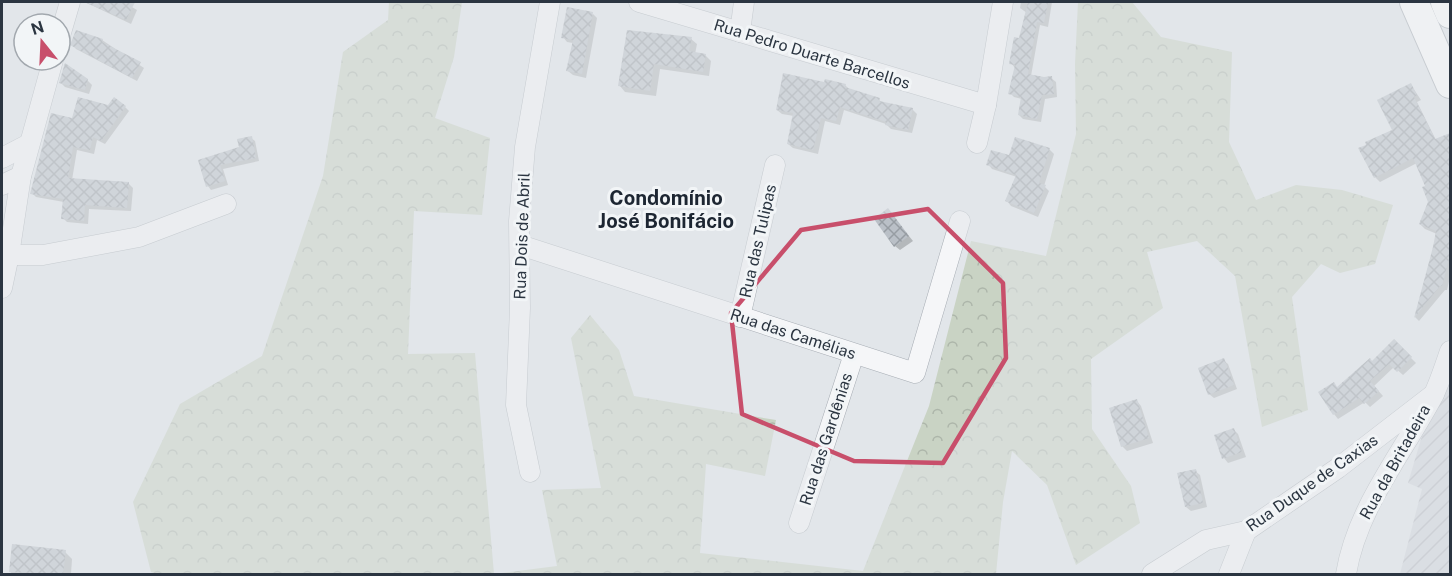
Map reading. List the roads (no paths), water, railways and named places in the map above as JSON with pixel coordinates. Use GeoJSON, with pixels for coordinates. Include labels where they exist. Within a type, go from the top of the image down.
{"type":"FeatureCollection","features":[{"type":"Feature","properties":{"kind":"street","name":"Rua Dois de Abril"},"geometry":{"type":"LineString","coordinates":[[530,472],[516,405],[519,221],[525,147],[550,2]]}},
{"type":"Feature","properties":{"kind":"street","name":"Rua Pedro Duarte Barcellos"},"geometry":{"type":"LineString","coordinates":[[639,2],[986,105]]}},
{"type":"Feature","properties":{"kind":"street"},"geometry":{"type":"LineString","coordinates":[[740,32],[744,2]]}},
{"type":"Feature","properties":{"kind":"street"},"geometry":{"type":"LineString","coordinates":[[977,143],[986,105],[1003,2]]}},
{"type":"Feature","properties":{"kind":"street"},"geometry":{"type":"LineString","coordinates":[[1414,2],[1441,33],[1450,84]]}},
{"type":"Feature","properties":{"kind":"street"},"geometry":{"type":"LineString","coordinates":[[1445,2],[1450,14]]}},
{"type":"Feature","properties":{"kind":"street"},"geometry":{"type":"LineString","coordinates":[[2,288],[21,176],[50,72]]}},
{"type":"Feature","properties":{"kind":"street"},"geometry":{"type":"LineString","coordinates":[[2,158],[29,144]]}},
{"type":"Feature","properties":{"kind":"street","name":"Rua das Tulipas"},"geometry":{"type":"LineString","coordinates":[[740,317],[775,165]]}},
{"type":"Feature","properties":{"kind":"street"},"geometry":{"type":"LineString","coordinates":[[2,185],[21,176]]}},
{"type":"Feature","properties":{"kind":"street"},"geometry":{"type":"LineString","coordinates":[[9,255],[43,255],[139,237],[226,204]]}},
{"type":"Feature","properties":{"kind":"street","name":"Rua das Camélias"},"geometry":{"type":"LineString","coordinates":[[520,245],[915,373],[960,221]]}},
{"type":"Feature","properties":{"kind":"street","name":"Rua da Britadeira"},"geometry":{"type":"LineString","coordinates":[[1346,574],[1359,527],[1396,456],[1434,394],[1450,351]]}},
{"type":"Feature","properties":{"kind":"street","name":"Rua das Gardênias"},"geometry":{"type":"LineString","coordinates":[[799,523],[854,354]]}},
{"type":"Feature","properties":{"kind":"street","name":"Rua Duque de Caxias"},"geometry":{"type":"LineString","coordinates":[[1152,574],[1206,540],[1246,531],[1338,468],[1434,394]]}},
{"type":"Feature","properties":{"kind":"street"},"geometry":{"type":"LineString","coordinates":[[1229,574],[1246,531]]}},
{"type":"Feature","properties":{"kind":"district","name":"Condomínio José Bonifácio"},"geometry":{"type":"Point","coordinates":[666,210]}}]}
